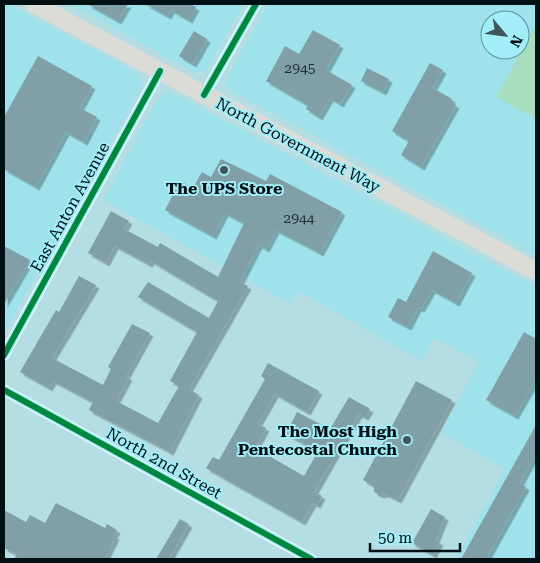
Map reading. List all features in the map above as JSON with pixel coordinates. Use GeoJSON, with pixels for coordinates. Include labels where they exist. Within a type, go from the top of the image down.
{"type":"FeatureCollection","features":[{"type":"Feature","properties":{"kind":"main road","name":"North Government Way"},"geometry":{"type":"LineString","coordinates":[[40,5],[204,96],[536,271]]}},
{"type":"Feature","properties":{"kind":"street"},"geometry":{"type":"LineString","coordinates":[[204,96],[256,4]]}},
{"type":"Feature","properties":{"kind":"street","name":"East Anton Avenue"},"geometry":{"type":"LineString","coordinates":[[4,355],[160,71]]}},
{"type":"Feature","properties":{"kind":"street","name":"North 2nd Street"},"geometry":{"type":"LineString","coordinates":[[4,390],[311,559]]}},
{"type":"Feature","properties":{"kind":"shaded area"},"geometry":{"type":"Polygon","coordinates":[[[4,4],[8,4],[137,73],[142,81],[142,86],[4,333],[4,4]]]}},
{"type":"Feature","properties":{"kind":"shaded area"},"geometry":{"type":"Polygon","coordinates":[[[69,4],[244,4],[207,69],[200,72],[193,71],[69,4]]]}},
{"type":"Feature","properties":{"kind":"shaded area"},"geometry":{"type":"Polygon","coordinates":[[[268,4],[536,4],[536,25],[530,36],[530,10],[480,10],[480,60],[517,60],[496,97],[536,119],[536,250],[534,254],[231,91],[227,87],[226,79],[268,4]]]}},
{"type":"Feature","properties":{"kind":"shaded area"},"geometry":{"type":"Polygon","coordinates":[[[169,91],[536,287],[536,559],[456,559],[505,469],[441,432],[479,362],[434,338],[422,361],[298,291],[291,304],[103,200],[159,97],[169,91]]]}},
{"type":"Feature","properties":{"kind":"green space"},"geometry":{"type":"Polygon","coordinates":[[[536,25],[536,119],[496,97],[517,60],[530,60],[530,36],[536,25]]]}},
{"type":"Feature","properties":{"kind":"building"},"geometry":{"type":"Polygon","coordinates":[[[87,4],[128,4],[118,21],[87,4]]]}},
{"type":"Feature","properties":{"kind":"building"},"geometry":{"type":"Polygon","coordinates":[[[145,4],[190,4],[196,7],[189,20],[171,10],[168,16],[145,4]]]}},
{"type":"Feature","properties":{"kind":"building"},"geometry":{"type":"Polygon","coordinates":[[[313,30],[340,45],[326,70],[352,85],[340,104],[330,98],[319,117],[306,109],[308,105],[266,81],[285,46],[299,54],[313,30]]]}},
{"type":"Feature","properties":{"kind":"building"},"geometry":{"type":"Polygon","coordinates":[[[194,31],[207,39],[193,64],[179,56],[194,31]]]}},
{"type":"Feature","properties":{"kind":"building"},"geometry":{"type":"Polygon","coordinates":[[[38,56],[92,86],[80,108],[97,117],[84,142],[66,132],[36,187],[4,169],[4,117],[38,56]]]}},
{"type":"Feature","properties":{"kind":"building"},"geometry":{"type":"Polygon","coordinates":[[[430,63],[443,70],[433,88],[452,99],[451,102],[456,105],[421,167],[401,155],[409,141],[392,131],[430,63]]]}},
{"type":"Feature","properties":{"kind":"building"},"geometry":{"type":"Polygon","coordinates":[[[367,68],[389,79],[383,92],[361,81],[367,68]]]}},
{"type":"Feature","properties":{"kind":"building"},"geometry":{"type":"Polygon","coordinates":[[[221,159],[266,181],[270,174],[342,212],[320,253],[276,230],[266,249],[259,245],[240,282],[248,286],[189,389],[199,395],[170,452],[89,410],[93,402],[53,381],[49,388],[20,372],[56,310],[59,312],[79,276],[96,285],[52,358],[103,385],[111,369],[108,367],[132,324],[150,333],[126,376],[129,377],[116,401],[158,423],[179,386],[170,381],[197,332],[138,297],[148,282],[209,318],[218,301],[151,261],[149,264],[115,246],[106,263],[88,253],[111,211],[129,221],[124,229],[158,247],[160,243],[218,277],[244,223],[225,213],[213,236],[165,210],[180,181],[193,188],[202,172],[211,177],[221,159]]]}},
{"type":"Feature","properties":{"kind":"building"},"geometry":{"type":"Polygon","coordinates":[[[4,246],[30,260],[4,304],[4,246]]]}},
{"type":"Feature","properties":{"kind":"building"},"geometry":{"type":"Polygon","coordinates":[[[433,251],[472,273],[456,303],[432,290],[421,309],[418,308],[408,327],[388,317],[398,298],[406,302],[433,251]]]}},
{"type":"Feature","properties":{"kind":"building"},"geometry":{"type":"Polygon","coordinates":[[[524,332],[536,339],[536,379],[515,416],[486,400],[524,332]]]}},
{"type":"Feature","properties":{"kind":"building"},"geometry":{"type":"Polygon","coordinates":[[[268,363],[319,391],[307,412],[275,394],[258,424],[266,428],[255,448],[304,476],[318,451],[286,434],[297,412],[330,429],[349,397],[370,409],[365,417],[359,414],[314,492],[322,496],[317,505],[313,503],[302,522],[206,468],[213,457],[219,460],[265,379],[261,376],[268,363]]]}},
{"type":"Feature","properties":{"kind":"building","name":"The Most High Pentecostal Church"},"geometry":{"type":"Polygon","coordinates":[[[416,381],[452,400],[398,500],[386,494],[380,495],[374,492],[374,486],[363,480],[416,381]]]}},
{"type":"Feature","properties":{"kind":"building"},"geometry":{"type":"Polygon","coordinates":[[[536,425],[536,453],[520,483],[526,487],[486,559],[461,559],[536,425]]]}},
{"type":"Feature","properties":{"kind":"building"},"geometry":{"type":"Polygon","coordinates":[[[56,503],[105,528],[107,524],[117,530],[105,559],[14,559],[17,554],[4,548],[4,510],[26,522],[30,515],[45,523],[56,503]]]}},
{"type":"Feature","properties":{"kind":"building"},"geometry":{"type":"Polygon","coordinates":[[[431,509],[445,517],[436,540],[440,542],[433,555],[412,543],[431,509]]]}},
{"type":"Feature","properties":{"kind":"building"},"geometry":{"type":"Polygon","coordinates":[[[180,519],[189,524],[169,559],[156,559],[180,519]]]}},
{"type":"Feature","properties":{"kind":"cycle path"},"geometry":{"type":"LineString","coordinates":[[204,95],[256,4]]}},
{"type":"Feature","properties":{"kind":"cycle path"},"geometry":{"type":"LineString","coordinates":[[4,355],[160,71]]}},
{"type":"Feature","properties":{"kind":"cycle path"},"geometry":{"type":"LineString","coordinates":[[4,390],[311,559]]}},
{"type":"Feature","properties":{"kind":"place","name":"The UPS Store"},"geometry":{"type":"Point","coordinates":[224,170]}},
{"type":"Feature","properties":{"kind":"place","name":"The Most High Pentecostal Church"},"geometry":{"type":"Point","coordinates":[407,440]}}]}
